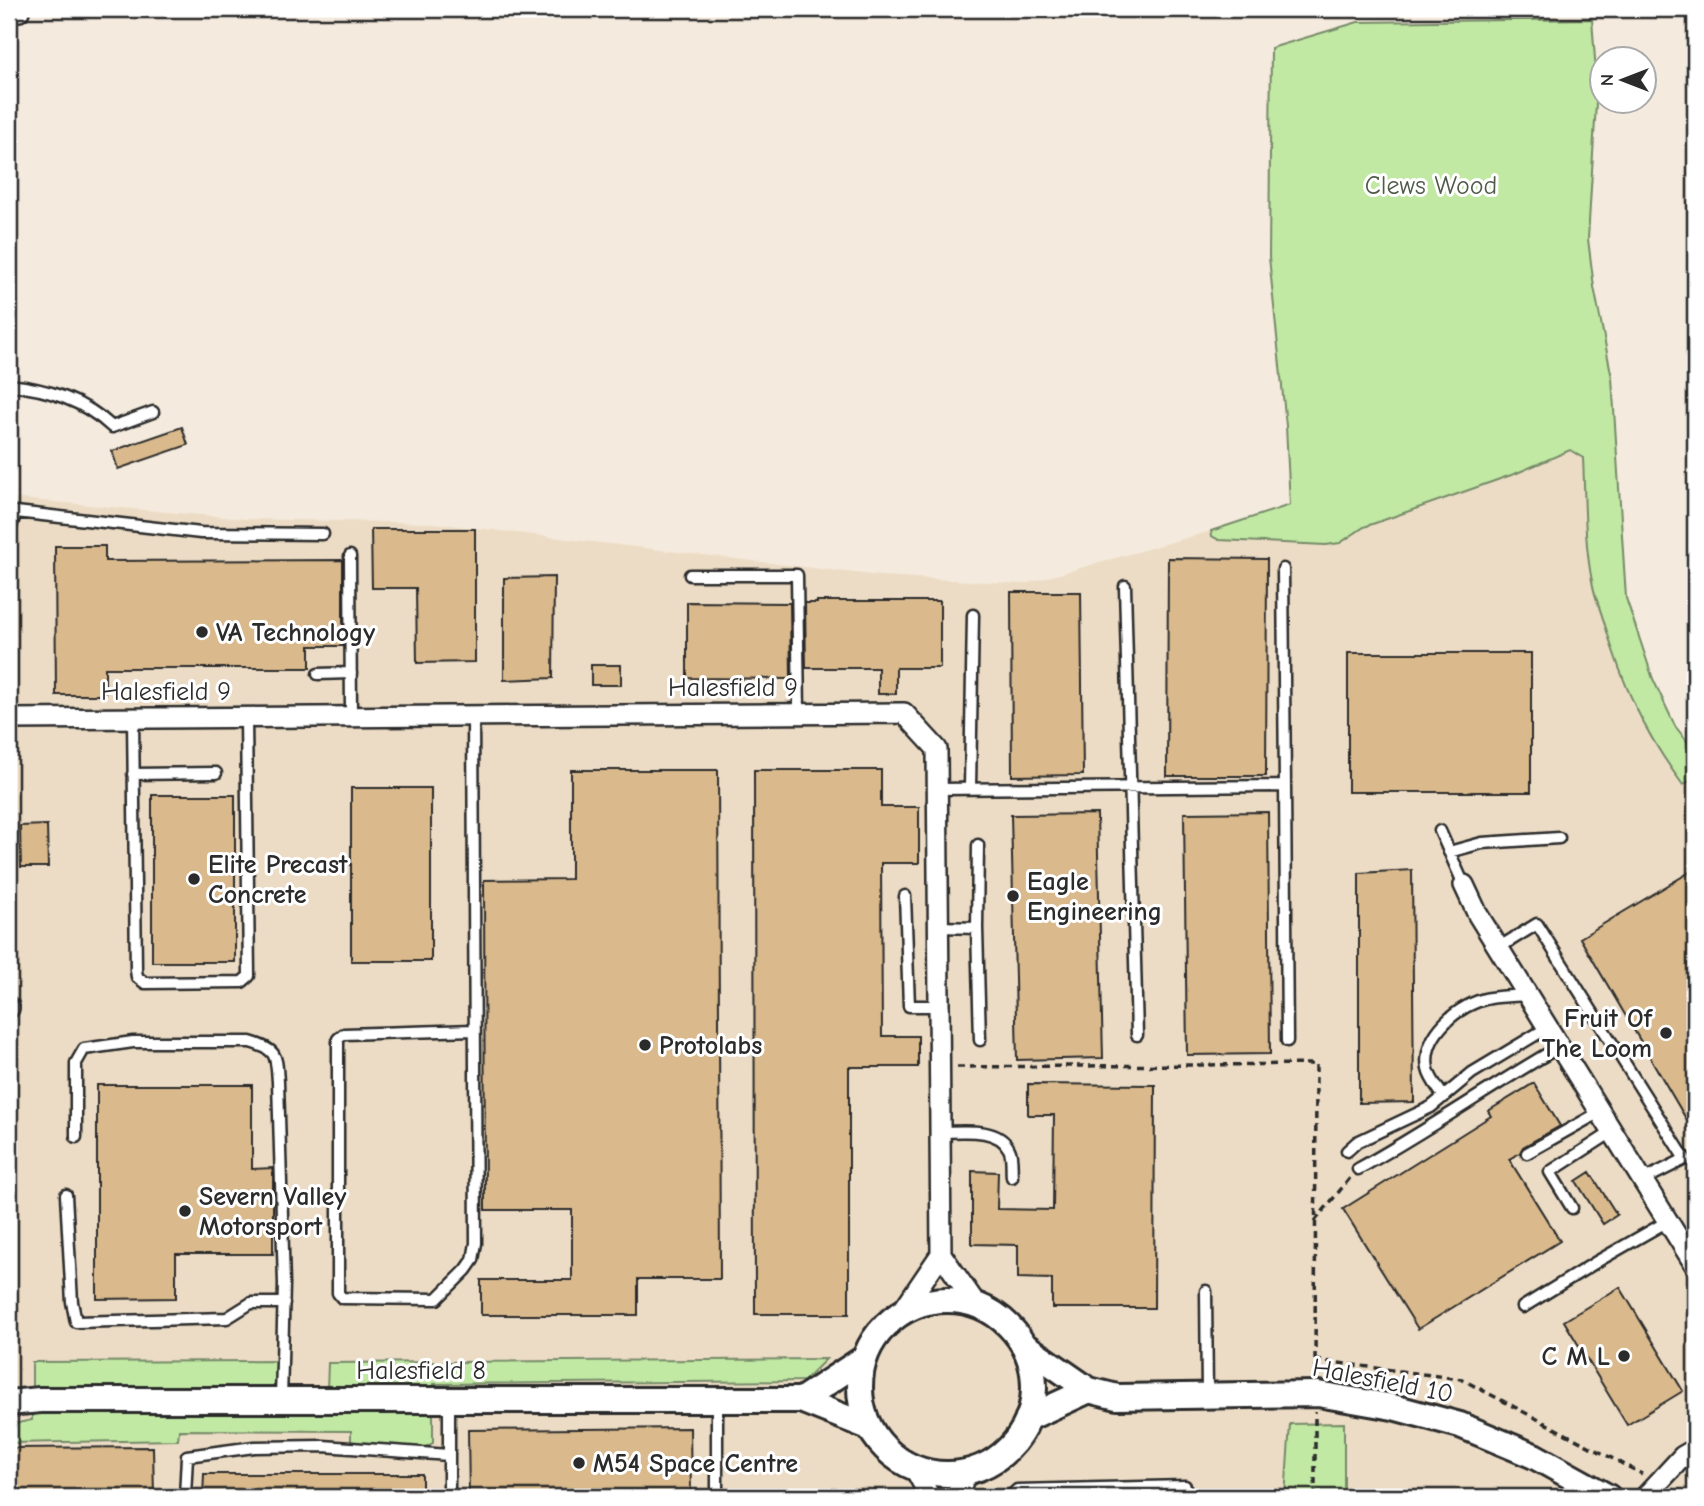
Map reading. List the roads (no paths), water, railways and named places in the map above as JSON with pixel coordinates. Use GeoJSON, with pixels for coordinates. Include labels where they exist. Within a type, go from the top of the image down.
{"type":"FeatureCollection","features":[{"type":"Feature","properties":{"kind":"street","name":"Halesfield 9"},"geometry":{"type":"LineString","coordinates":[[9,719],[904,713],[937,749],[941,1254]]}},
{"type":"Feature","properties":{"kind":"street"},"geometry":{"type":"LineString","coordinates":[[1464,885],[1498,948],[1695,1265]]}},
{"type":"Feature","properties":{"kind":"street"},"geometry":{"type":"LineString","coordinates":[[905,1307],[945,1299],[976,1304],[1006,1322],[1024,1345],[1032,1366],[1034,1393],[1028,1418],[1018,1437],[999,1457],[968,1472],[952,1474],[915,1469],[893,1456],[875,1438],[869,1427],[863,1412],[859,1387],[863,1359],[887,1321],[905,1307],[941,1254],[976,1304]]}},
{"type":"Feature","properties":{"kind":"street","name":"Halesfield 10"},"geometry":{"type":"LineString","coordinates":[[1024,1345],[1088,1390],[1117,1397],[1318,1394],[1393,1407],[1460,1425],[1534,1456],[1608,1497]]}},
{"type":"Feature","properties":{"kind":"street"},"geometry":{"type":"LineString","coordinates":[[801,1400],[863,1359]]}},
{"type":"Feature","properties":{"kind":"street","name":"Halesfield 8"},"geometry":{"type":"LineString","coordinates":[[9,1386],[40,1400]]}},
{"type":"Feature","properties":{"kind":"street"},"geometry":{"type":"LineString","coordinates":[[1028,1418],[1088,1390]]}},
{"type":"Feature","properties":{"kind":"street","name":"Halesfield 8"},"geometry":{"type":"LineString","coordinates":[[9,1403],[40,1400],[801,1400],[869,1427]]}},
{"type":"Feature","properties":{"kind":"street"},"geometry":{"type":"LineString","coordinates":[[1652,1490],[1683,1455],[1695,1449]]}},
{"type":"Feature","properties":{"kind":"street"},"geometry":{"type":"LineString","coordinates":[[915,1469],[930,1497]]}},
{"type":"Feature","properties":{"kind":"street"},"geometry":{"type":"LineString","coordinates":[[955,1497],[968,1472]]}},
{"type":"Feature","properties":{"kind":"lane"},"geometry":{"type":"LineString","coordinates":[[9,385],[38,388],[62,395],[100,415],[112,427],[153,412]]}},
{"type":"Feature","properties":{"kind":"lane"},"geometry":{"type":"LineString","coordinates":[[9,533],[16,512],[201,533],[323,534]]}},
{"type":"Feature","properties":{"kind":"lane"},"geometry":{"type":"LineString","coordinates":[[350,556],[351,716]]}},
{"type":"Feature","properties":{"kind":"lane"},"geometry":{"type":"LineString","coordinates":[[1283,569],[1287,1041]]}},
{"type":"Feature","properties":{"kind":"lane"},"geometry":{"type":"LineString","coordinates":[[690,575],[797,575],[799,713]]}},
{"type":"Feature","properties":{"kind":"lane"},"geometry":{"type":"LineString","coordinates":[[1125,586],[1137,1035]]}},
{"type":"Feature","properties":{"kind":"lane"},"geometry":{"type":"LineString","coordinates":[[970,788],[973,615]]}},
{"type":"Feature","properties":{"kind":"lane"},"geometry":{"type":"LineString","coordinates":[[318,674],[351,673]]}},
{"type":"Feature","properties":{"kind":"lane"},"geometry":{"type":"LineString","coordinates":[[473,715],[476,1243],[473,1260],[437,1299],[342,1298],[338,1293],[338,1039],[344,1034],[474,1030]]}},
{"type":"Feature","properties":{"kind":"lane"},"geometry":{"type":"LineString","coordinates":[[133,718],[137,976],[145,983],[247,980],[250,969],[246,717]]}},
{"type":"Feature","properties":{"kind":"lane"},"geometry":{"type":"LineString","coordinates":[[133,774],[216,773]]}},
{"type":"Feature","properties":{"kind":"lane"},"geometry":{"type":"LineString","coordinates":[[938,789],[1285,786]]}},
{"type":"Feature","properties":{"kind":"lane"},"geometry":{"type":"LineString","coordinates":[[1440,831],[1464,885]]}},
{"type":"Feature","properties":{"kind":"lane"},"geometry":{"type":"LineString","coordinates":[[1449,852],[1482,843],[1559,838]]}},
{"type":"Feature","properties":{"kind":"lane"},"geometry":{"type":"LineString","coordinates":[[978,845],[980,1040]]}},
{"type":"Feature","properties":{"kind":"lane"},"geometry":{"type":"LineString","coordinates":[[905,896],[909,1006],[939,1006]]}},
{"type":"Feature","properties":{"kind":"lane"},"geometry":{"type":"LineString","coordinates":[[1498,948],[1537,924],[1685,1159],[1643,1180]]}},
{"type":"Feature","properties":{"kind":"lane"},"geometry":{"type":"LineString","coordinates":[[939,927],[977,928]]}},
{"type":"Feature","properties":{"kind":"lane"},"geometry":{"type":"LineString","coordinates":[[1444,1097],[1428,1069],[1429,1045],[1436,1032],[1467,1006],[1476,1002],[1489,998],[1528,995]]}},
{"type":"Feature","properties":{"kind":"lane"},"geometry":{"type":"LineString","coordinates":[[1347,1151],[1356,1142],[1431,1107],[1472,1073],[1548,1028]]}},
{"type":"Feature","properties":{"kind":"lane"},"geometry":{"type":"LineString","coordinates":[[76,1137],[76,1063],[84,1049],[133,1042],[250,1042],[268,1048],[276,1058],[284,1303],[281,1400]]}},
{"type":"Feature","properties":{"kind":"lane"},"geometry":{"type":"LineString","coordinates":[[1358,1169],[1413,1139],[1501,1080],[1559,1047]]}},
{"type":"Feature","properties":{"kind":"lane"},"geometry":{"type":"LineString","coordinates":[[1527,1153],[1600,1112]]}},
{"type":"Feature","properties":{"kind":"lane"},"geometry":{"type":"LineString","coordinates":[[940,1132],[986,1133],[1004,1143],[1010,1151],[1012,1177]]}},
{"type":"Feature","properties":{"kind":"lane"},"geometry":{"type":"LineString","coordinates":[[1572,1208],[1550,1172],[1612,1132]]}},
{"type":"Feature","properties":{"kind":"lane"},"geometry":{"type":"LineString","coordinates":[[66,1195],[72,1302],[76,1322],[227,1318],[251,1303],[284,1303]]}},
{"type":"Feature","properties":{"kind":"lane"},"geometry":{"type":"LineString","coordinates":[[1523,1307],[1668,1221]]}},
{"type":"Feature","properties":{"kind":"lane"},"geometry":{"type":"LineString","coordinates":[[1206,1291],[1207,1395]]}},
{"type":"Feature","properties":{"kind":"lane"},"geometry":{"type":"LineString","coordinates":[[449,1497],[450,1400]]}},
{"type":"Feature","properties":{"kind":"lane"},"geometry":{"type":"LineString","coordinates":[[717,1400],[717,1497]]}},
{"type":"Feature","properties":{"kind":"lane"},"geometry":{"type":"LineString","coordinates":[[184,1497],[187,1456],[254,1447],[309,1446],[449,1455]]}},
{"type":"Feature","properties":{"kind":"lane"},"geometry":{"type":"LineString","coordinates":[[1010,1497],[1017,1490],[1185,1486]]}},
{"type":"Feature","properties":{"kind":"place","name":"VA Technology"},"geometry":{"type":"Point","coordinates":[202,632]}},
{"type":"Feature","properties":{"kind":"place","name":"Elite Precast Concrete"},"geometry":{"type":"Point","coordinates":[194,879]}},
{"type":"Feature","properties":{"kind":"place","name":"Eagle Engineering"},"geometry":{"type":"Point","coordinates":[1013,896]}},
{"type":"Feature","properties":{"kind":"place","name":"Fruit Of The Loom"},"geometry":{"type":"Point","coordinates":[1666,1033]}},
{"type":"Feature","properties":{"kind":"place","name":"Protolabs"},"geometry":{"type":"Point","coordinates":[645,1045]}},
{"type":"Feature","properties":{"kind":"place","name":"Severn Valley Motorsport"},"geometry":{"type":"Point","coordinates":[185,1211]}},
{"type":"Feature","properties":{"kind":"place","name":"C M L"},"geometry":{"type":"Point","coordinates":[1624,1356]}},
{"type":"Feature","properties":{"kind":"place","name":"M54 Space Centre"},"geometry":{"type":"Point","coordinates":[579,1463]}},
{"type":"Feature","properties":{"kind":"park label","name":"Clews Wood"},"geometry":{"type":"Point","coordinates":[1431,185]}}]}
